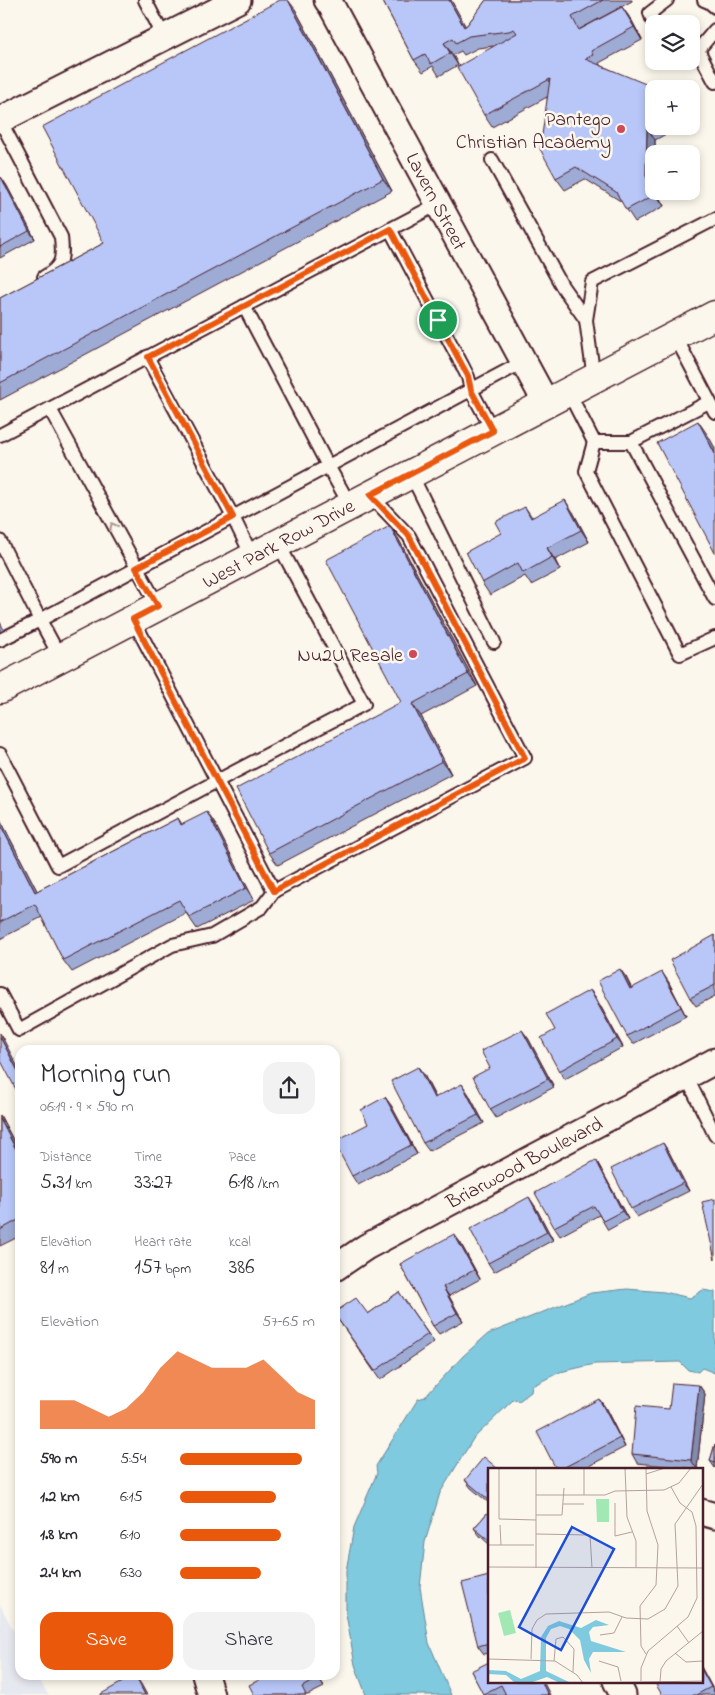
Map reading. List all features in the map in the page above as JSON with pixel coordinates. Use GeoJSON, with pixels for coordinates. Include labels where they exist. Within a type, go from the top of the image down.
{"type":"FeatureCollection","features":[{"type":"Feature","properties":{"kind":"main road","name":"West Park Row Drive"},"geometry":{"type":"LineString","coordinates":[[0,689],[715,315]]}},
{"type":"Feature","properties":{"kind":"street"},"geometry":{"type":"LineString","coordinates":[[0,120],[238,0]]}},
{"type":"Feature","properties":{"kind":"street","name":"Lavern Street"},"geometry":{"type":"LineString","coordinates":[[327,0],[523,362],[557,398]]}},
{"type":"Feature","properties":{"kind":"street","name":"Briarwood Boulevard"},"geometry":{"type":"LineString","coordinates":[[340,1265],[366,1247],[715,1060]]}},
{"type":"Feature","properties":{"kind":"street"},"geometry":{"type":"LineString","coordinates":[[702,1512],[715,1516]]}},
{"type":"Feature","properties":{"kind":"street"},"geometry":{"type":"LineString","coordinates":[[206,1680],[211,1695]]}},
{"type":"Feature","properties":{"kind":"street"},"geometry":{"type":"LineString","coordinates":[[616,1682],[623,1695]]}},
{"type":"Feature","properties":{"kind":"lane"},"geometry":{"type":"LineString","coordinates":[[145,0],[164,37]]}},
{"type":"Feature","properties":{"kind":"lane"},"geometry":{"type":"LineString","coordinates":[[651,15],[650,13],[667,0]]}},
{"type":"Feature","properties":{"kind":"lane"},"geometry":{"type":"LineString","coordinates":[[704,0],[715,7]]}},
{"type":"Feature","properties":{"kind":"lane"},"geometry":{"type":"LineString","coordinates":[[700,44],[715,30]]}},
{"type":"Feature","properties":{"kind":"lane"},"geometry":{"type":"LineString","coordinates":[[700,57],[715,82]]}},
{"type":"Feature","properties":{"kind":"lane"},"geometry":{"type":"LineString","coordinates":[[0,120],[60,237],[62,256],[60,265],[51,273],[34,282]]}},
{"type":"Feature","properties":{"kind":"lane"},"geometry":{"type":"LineString","coordinates":[[492,160],[562,286],[586,320]]}},
{"type":"Feature","properties":{"kind":"lane"},"geometry":{"type":"LineString","coordinates":[[0,435],[438,204]]}},
{"type":"Feature","properties":{"kind":"lane"},"geometry":{"type":"LineString","coordinates":[[594,379],[586,320],[592,282],[715,218]]}},
{"type":"Feature","properties":{"kind":"lane"},"geometry":{"type":"LineString","coordinates":[[390,229],[465,371],[471,390],[493,431]]}},
{"type":"Feature","properties":{"kind":"lane"},"geometry":{"type":"LineString","coordinates":[[0,994],[19,1030],[172,946],[212,936],[262,907],[274,891],[525,758],[409,536],[360,500],[328,466],[244,306]]}},
{"type":"Feature","properties":{"kind":"lane"},"geometry":{"type":"LineString","coordinates":[[557,398],[594,442],[631,442],[712,407],[675,336]]}},
{"type":"Feature","properties":{"kind":"lane"},"geometry":{"type":"LineString","coordinates":[[148,357],[252,556]]}},
{"type":"Feature","properties":{"kind":"lane"},"geometry":{"type":"LineString","coordinates":[[0,640],[523,362]]}},
{"type":"Feature","properties":{"kind":"lane"},"geometry":{"type":"LineString","coordinates":[[50,409],[158,606]]}},
{"type":"Feature","properties":{"kind":"lane"},"geometry":{"type":"LineString","coordinates":[[594,442],[586,471],[680,654],[715,638]]}},
{"type":"Feature","properties":{"kind":"lane"},"geometry":{"type":"LineString","coordinates":[[631,442],[715,599]]}},
{"type":"Feature","properties":{"kind":"lane"},"geometry":{"type":"LineString","coordinates":[[410,474],[494,642]]}},
{"type":"Feature","properties":{"kind":"lane"},"geometry":{"type":"LineString","coordinates":[[0,541],[60,657]]}},
{"type":"Feature","properties":{"kind":"lane"},"geometry":{"type":"LineString","coordinates":[[0,754],[58,866],[217,780],[364,704],[278,543]]}},
{"type":"Feature","properties":{"kind":"lane"},"geometry":{"type":"LineString","coordinates":[[133,619],[274,891]]}},
{"type":"Feature","properties":{"kind":"lane"},"geometry":{"type":"LineString","coordinates":[[686,1076],[715,1135]]}},
{"type":"Feature","properties":{"kind":"shaded area"},"geometry":{"type":"Polygon","coordinates":[[[0,1605],[15,1634],[15,1680],[40,1680],[48,1695],[0,1695],[0,1605]]]}},
{"type":"Feature","properties":{"kind":"water"},"geometry":{"type":"Polygon","coordinates":[[[627,1289],[664,1292],[690,1298],[703,1290],[715,1292],[715,1373],[702,1368],[698,1372],[688,1370],[680,1362],[595,1364],[560,1372],[532,1386],[531,1392],[519,1401],[514,1399],[473,1439],[440,1493],[425,1542],[420,1587],[429,1643],[451,1695],[366,1695],[355,1665],[346,1614],[346,1571],[354,1527],[377,1473],[376,1466],[418,1399],[425,1397],[463,1356],[488,1334],[591,1293],[627,1289]]]}},
{"type":"Feature","properties":{"kind":"building"},"geometry":{"type":"Polygon","coordinates":[[[280,0],[288,0],[383,179],[0,383],[0,298],[104,243],[42,127],[280,0]]]}},
{"type":"Feature","properties":{"kind":"building"},"geometry":{"type":"Polygon","coordinates":[[[382,0],[449,0],[464,27],[486,0],[603,0],[572,17],[579,30],[622,7],[634,27],[591,51],[593,55],[585,59],[645,84],[645,135],[647,135],[647,145],[645,145],[645,200],[626,210],[616,192],[576,167],[556,178],[540,149],[550,79],[484,115],[457,67],[517,33],[514,29],[469,36],[456,43],[453,38],[444,43],[450,53],[431,64],[425,54],[414,60],[382,0]]]}},
{"type":"Feature","properties":{"kind":"building"},"geometry":{"type":"Polygon","coordinates":[[[0,178],[29,231],[0,247],[0,178]]]}},
{"type":"Feature","properties":{"kind":"building"},"geometry":{"type":"Polygon","coordinates":[[[698,421],[715,454],[715,553],[657,443],[698,421]]]}},
{"type":"Feature","properties":{"kind":"building"},"geometry":{"type":"Polygon","coordinates":[[[565,500],[581,530],[547,548],[552,557],[523,573],[518,563],[482,583],[466,552],[501,533],[495,522],[525,507],[531,518],[565,500]]]}},
{"type":"Feature","properties":{"kind":"building"},"geometry":{"type":"Polygon","coordinates":[[[390,526],[468,674],[412,704],[442,761],[269,853],[236,789],[401,702],[326,560],[390,526]]]}},
{"type":"Feature","properties":{"kind":"building"},"geometry":{"type":"Polygon","coordinates":[[[207,812],[246,888],[189,917],[179,900],[63,960],[35,904],[0,922],[0,824],[35,892],[178,818],[181,825],[207,812]]]}},
{"type":"Feature","properties":{"kind":"building"},"geometry":{"type":"Polygon","coordinates":[[[715,935],[715,985],[690,998],[670,960],[715,935]]]}},
{"type":"Feature","properties":{"kind":"building"},"geometry":{"type":"Polygon","coordinates":[[[620,969],[630,989],[662,972],[681,1007],[627,1036],[598,981],[620,969]]]}},
{"type":"Feature","properties":{"kind":"building"},"geometry":{"type":"Polygon","coordinates":[[[590,990],[617,1039],[559,1071],[541,1038],[555,1030],[546,1014],[590,990]]]}},
{"type":"Feature","properties":{"kind":"building"},"geometry":{"type":"Polygon","coordinates":[[[522,1030],[548,1079],[490,1109],[473,1077],[490,1068],[481,1051],[522,1030]]]}},
{"type":"Feature","properties":{"kind":"building"},"geometry":{"type":"Polygon","coordinates":[[[0,1037],[15,1066],[15,1088],[0,1059],[0,1037]]]}},
{"type":"Feature","properties":{"kind":"building"},"geometry":{"type":"Polygon","coordinates":[[[418,1067],[434,1098],[462,1084],[478,1115],[423,1143],[391,1081],[418,1067]]]}},
{"type":"Feature","properties":{"kind":"building"},"geometry":{"type":"Polygon","coordinates":[[[385,1097],[411,1145],[352,1176],[340,1153],[340,1138],[368,1124],[361,1110],[385,1097]]]}},
{"type":"Feature","properties":{"kind":"building"},"geometry":{"type":"Polygon","coordinates":[[[0,1119],[15,1148],[15,1222],[0,1230],[0,1119]]]}},
{"type":"Feature","properties":{"kind":"building"},"geometry":{"type":"Polygon","coordinates":[[[663,1143],[683,1183],[631,1209],[611,1169],[663,1143]]]}},
{"type":"Feature","properties":{"kind":"building"},"geometry":{"type":"Polygon","coordinates":[[[596,1160],[622,1211],[603,1221],[594,1206],[554,1227],[535,1193],[596,1160]]]}},
{"type":"Feature","properties":{"kind":"building"},"geometry":{"type":"Polygon","coordinates":[[[529,1197],[547,1232],[488,1263],[470,1229],[529,1197]]]}},
{"type":"Feature","properties":{"kind":"building"},"geometry":{"type":"Polygon","coordinates":[[[715,1199],[715,1260],[702,1202],[715,1199]]]}},
{"type":"Feature","properties":{"kind":"building"},"geometry":{"type":"Polygon","coordinates":[[[454,1234],[474,1270],[443,1287],[457,1313],[433,1326],[400,1264],[454,1234]]]}},
{"type":"Feature","properties":{"kind":"building"},"geometry":{"type":"Polygon","coordinates":[[[399,1292],[428,1334],[375,1371],[340,1322],[340,1309],[356,1298],[368,1314],[399,1292]]]}},
{"type":"Feature","properties":{"kind":"building"},"geometry":{"type":"Polygon","coordinates":[[[672,1383],[699,1385],[691,1460],[632,1454],[636,1406],[669,1409],[672,1383]]]}},
{"type":"Feature","properties":{"kind":"building"},"geometry":{"type":"Polygon","coordinates":[[[599,1399],[620,1438],[563,1468],[555,1468],[537,1432],[599,1399]]]}},
{"type":"Feature","properties":{"kind":"building"},"geometry":{"type":"Polygon","coordinates":[[[715,1444],[715,1463],[710,1461],[715,1444]]]}},
{"type":"Feature","properties":{"kind":"building"},"geometry":{"type":"Polygon","coordinates":[[[484,1457],[497,1468],[488,1468],[488,1499],[465,1480],[484,1457]]]}},
{"type":"Feature","properties":{"kind":"building"},"geometry":{"type":"Polygon","coordinates":[[[488,1512],[488,1539],[474,1528],[488,1512]]]}},
{"type":"Feature","properties":{"kind":"building"},"geometry":{"type":"Polygon","coordinates":[[[488,1576],[488,1643],[478,1646],[462,1583],[488,1576]]]}},
{"type":"Feature","properties":{"kind":"building"},"geometry":{"type":"Polygon","coordinates":[[[488,1662],[488,1682],[542,1682],[548,1695],[506,1695],[501,1685],[483,1694],[471,1671],[488,1662]]]}},
{"type":"Feature","properties":{"kind":"building"},"geometry":{"type":"Polygon","coordinates":[[[702,1671],[711,1687],[696,1695],[662,1695],[655,1682],[702,1682],[702,1671]]]}},
{"type":"Feature","properties":{"kind":"building"},"geometry":{"type":"Polygon","coordinates":[[[126,1680],[138,1680],[145,1695],[101,1695],[126,1680]]]}},
{"type":"Feature","properties":{"kind":"building"},"geometry":{"type":"Polygon","coordinates":[[[259,1680],[314,1680],[302,1687],[306,1695],[254,1695],[249,1685],[259,1680]]]}},
{"type":"Feature","properties":{"kind":"place","name":"Pantego Christian Academy"},"geometry":{"type":"Point","coordinates":[621,129]}},
{"type":"Feature","properties":{"kind":"place","name":"Nu2U Resale"},"geometry":{"type":"Point","coordinates":[413,654]}},
{"type":"Feature","properties":{"kind":"route"},"geometry":{"type":"LineString","coordinates":[[390,229],[438,320],[468,376],[471,390],[493,431],[370,495],[409,536],[525,758],[274,891],[133,619],[158,606],[136,568],[233,517],[148,357],[390,229]]}}]}
